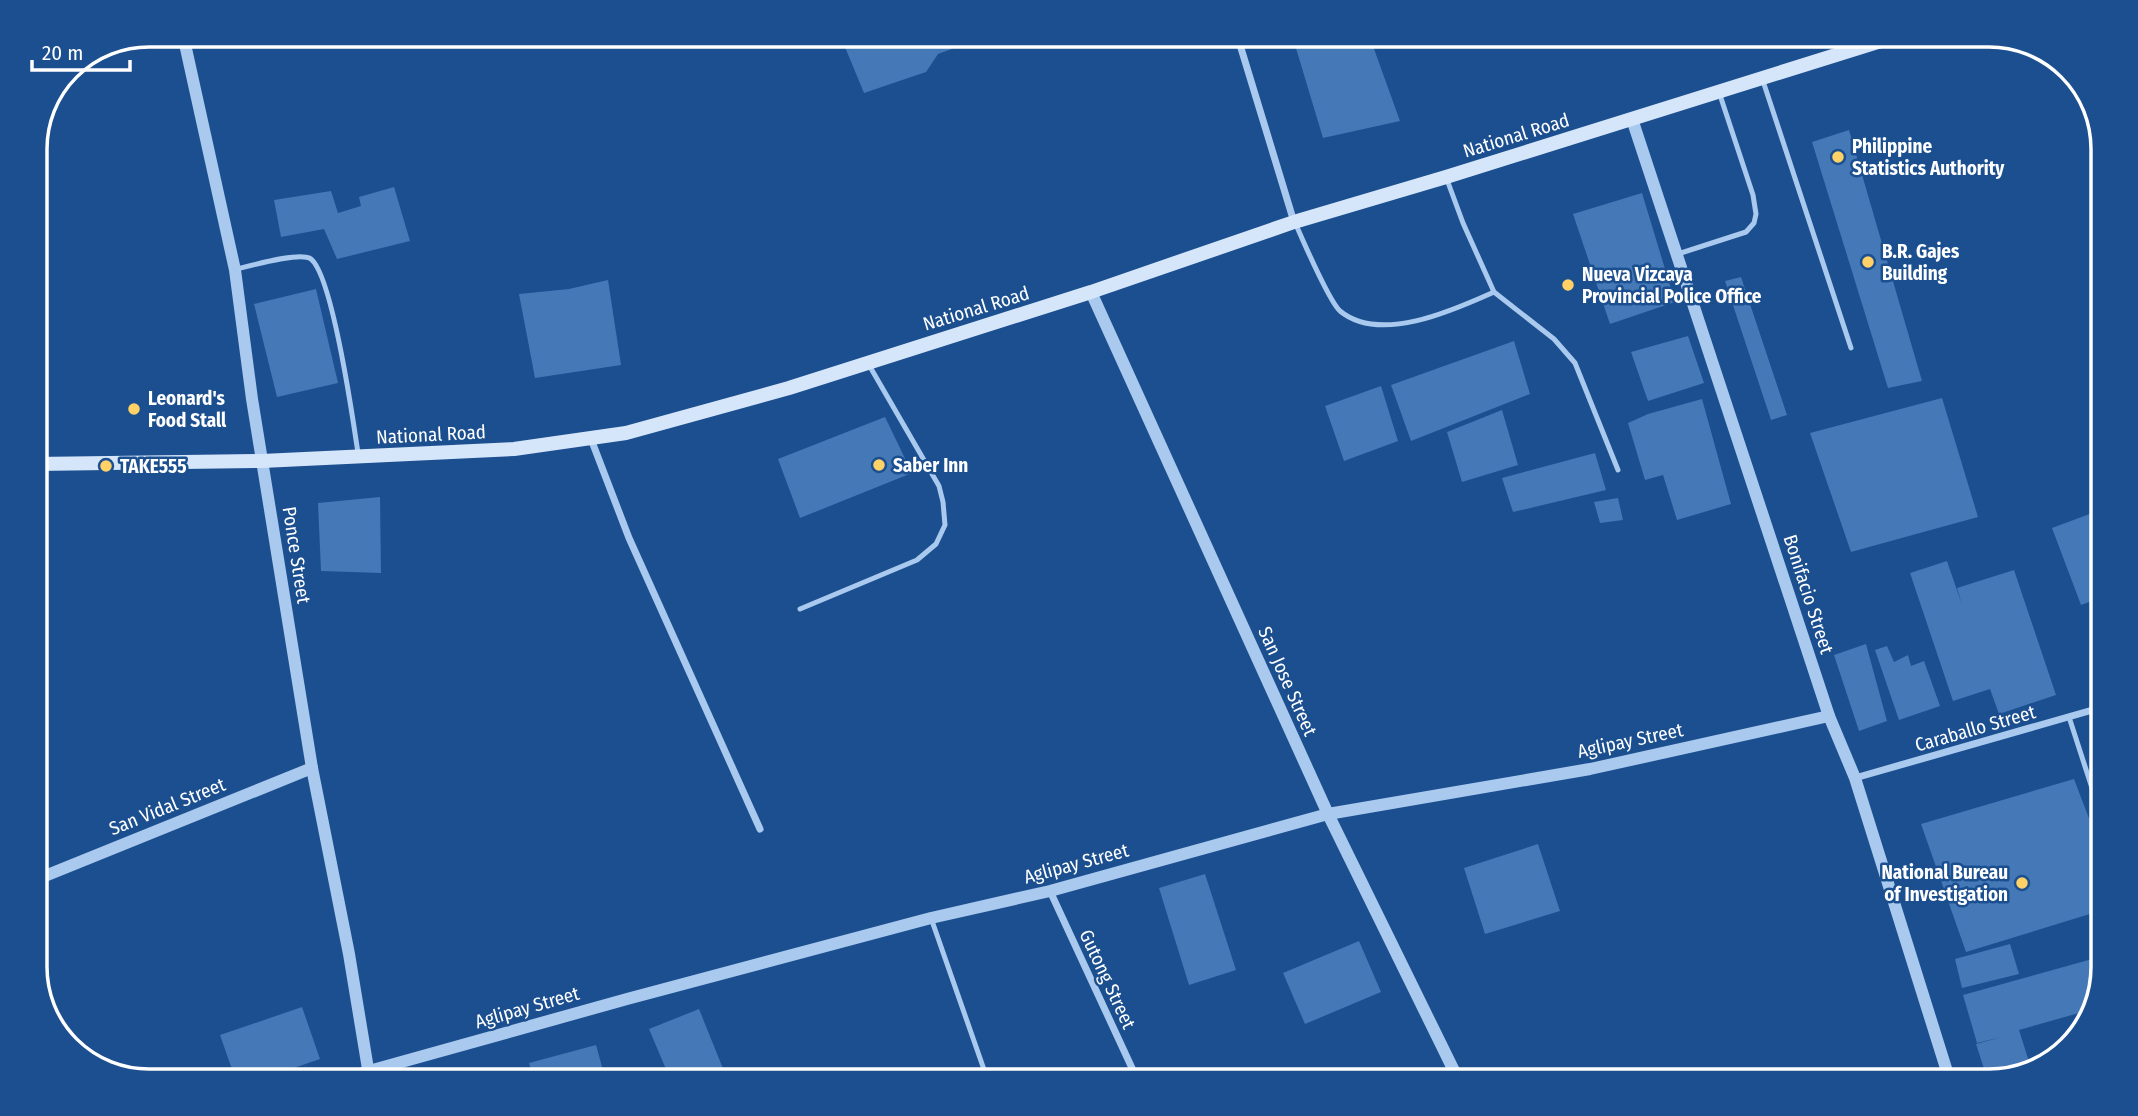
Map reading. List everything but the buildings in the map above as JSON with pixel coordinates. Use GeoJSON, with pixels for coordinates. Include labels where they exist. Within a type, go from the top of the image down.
{"type":"FeatureCollection","features":[{"type":"Feature","properties":{"kind":"main road","name":"National Road"},"geometry":{"type":"LineString","coordinates":[[47,464],[262,461],[514,449],[625,433],[789,388],[1091,292],[1294,222],[1861,47]]}},
{"type":"Feature","properties":{"kind":"street","name":"Ponce Street"},"geometry":{"type":"LineString","coordinates":[[186,47],[235,270],[262,461],[312,768],[349,954],[368,1069]]}},
{"type":"Feature","properties":{"kind":"street"},"geometry":{"type":"LineString","coordinates":[[1241,47],[1294,222]]}},
{"type":"Feature","properties":{"kind":"street","name":"Bonifacio Street"},"geometry":{"type":"LineString","coordinates":[[1632,119],[1829,716],[1856,778],[1946,1069]]}},
{"type":"Feature","properties":{"kind":"street","name":"San Jose Street"},"geometry":{"type":"LineString","coordinates":[[1091,292],[1328,814],[1453,1069]]}},
{"type":"Feature","properties":{"kind":"street"},"geometry":{"type":"LineString","coordinates":[[591,439],[629,538],[760,829]]}},
{"type":"Feature","properties":{"kind":"street","name":"Caraballo Street"},"geometry":{"type":"LineString","coordinates":[[1856,778],[2091,711]]}},
{"type":"Feature","properties":{"kind":"street","name":"Aglipay Street"},"geometry":{"type":"LineString","coordinates":[[392,1069],[627,999],[931,918],[1050,891],[1328,814],[1590,769],[1829,716]]}},
{"type":"Feature","properties":{"kind":"street","name":"San Vidal Street"},"geometry":{"type":"LineString","coordinates":[[47,875],[312,768]]}},
{"type":"Feature","properties":{"kind":"street","name":"Gutong Street"},"geometry":{"type":"LineString","coordinates":[[1050,891],[1132,1069]]}},
{"type":"Feature","properties":{"kind":"lane"},"geometry":{"type":"LineString","coordinates":[[1762,78],[1851,348]]}},
{"type":"Feature","properties":{"kind":"lane"},"geometry":{"type":"LineString","coordinates":[[1677,254],[1746,232],[1754,223],[1756,214],[1753,195],[1719,92]]}},
{"type":"Feature","properties":{"kind":"lane"},"geometry":{"type":"LineString","coordinates":[[1446,177],[1494,292],[1554,339],[1575,363],[1618,470]]}},
{"type":"Feature","properties":{"kind":"lane"},"geometry":{"type":"LineString","coordinates":[[1294,222],[1339,310],[1361,321],[1380,324],[1423,320],[1494,292]]}},
{"type":"Feature","properties":{"kind":"lane"},"geometry":{"type":"LineString","coordinates":[[235,270],[279,260],[306,257],[312,260],[323,280],[341,352],[358,457]]}},
{"type":"Feature","properties":{"kind":"lane"},"geometry":{"type":"LineString","coordinates":[[800,609],[917,560],[936,544],[945,525],[939,486],[867,363]]}},
{"type":"Feature","properties":{"kind":"lane"},"geometry":{"type":"LineString","coordinates":[[2069,718],[2091,785]]}},
{"type":"Feature","properties":{"kind":"lane"},"geometry":{"type":"LineString","coordinates":[[931,918],[984,1069]]}},
{"type":"Feature","properties":{"kind":"place","name":"Philippine Statistics Authority"},"geometry":{"type":"Point","coordinates":[1838,157]}},
{"type":"Feature","properties":{"kind":"place","name":"B.R. Gajes Building"},"geometry":{"type":"Point","coordinates":[1868,262]}},
{"type":"Feature","properties":{"kind":"place","name":"Nueva Vizcaya Provincial Police Office"},"geometry":{"type":"Point","coordinates":[1568,285]}},
{"type":"Feature","properties":{"kind":"place","name":"Leonard's Food Stall"},"geometry":{"type":"Point","coordinates":[134,409]}},
{"type":"Feature","properties":{"kind":"place","name":"Saber Inn"},"geometry":{"type":"Point","coordinates":[879,465]}},
{"type":"Feature","properties":{"kind":"place","name":"TAKE555"},"geometry":{"type":"Point","coordinates":[106,466]}},
{"type":"Feature","properties":{"kind":"place","name":"National Bureau of Investigation"},"geometry":{"type":"Point","coordinates":[2022,883]}}]}
